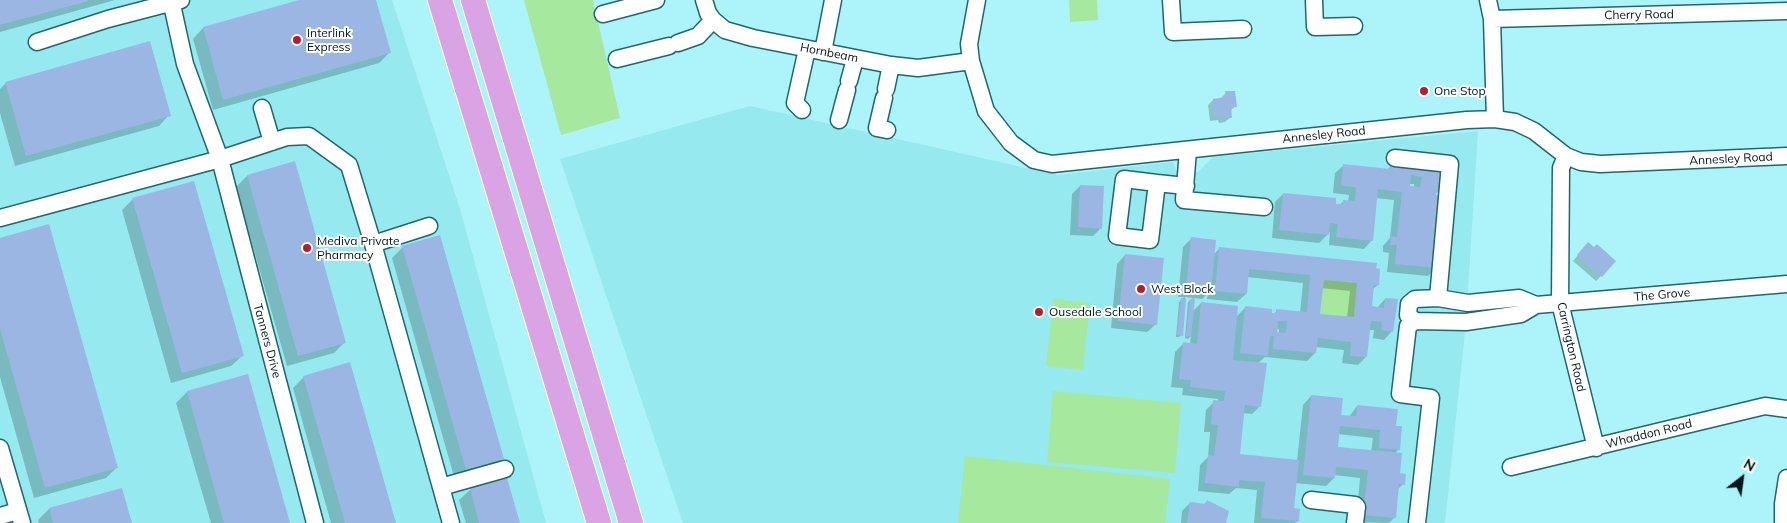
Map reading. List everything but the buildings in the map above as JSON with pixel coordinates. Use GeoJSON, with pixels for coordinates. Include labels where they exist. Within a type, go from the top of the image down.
{"type":"FeatureCollection","features":[{"type":"Feature","properties":{"kind":"highway"},"geometry":{"type":"LineString","coordinates":[[440,0],[599,523]]}},
{"type":"Feature","properties":{"kind":"highway"},"geometry":{"type":"LineString","coordinates":[[473,0],[631,523]]}},
{"type":"Feature","properties":{"kind":"street"},"geometry":{"type":"LineString","coordinates":[[603,14],[656,0]]}},
{"type":"Feature","properties":{"kind":"street"},"geometry":{"type":"LineString","coordinates":[[617,59],[673,45],[698,36],[713,20],[708,13],[704,0]]}},
{"type":"Feature","properties":{"kind":"street"},"geometry":{"type":"LineString","coordinates":[[802,110],[794,103],[833,0]]}},
{"type":"Feature","properties":{"kind":"street","name":"Annesley Road"},"geometry":{"type":"LineString","coordinates":[[977,0],[969,44],[971,61],[986,111],[1012,143],[1034,160],[1052,164],[1467,120],[1495,119],[1515,122],[1534,131],[1566,156],[1581,162],[1600,164],[1787,156]]}},
{"type":"Feature","properties":{"kind":"street"},"geometry":{"type":"LineString","coordinates":[[1171,0],[1173,32],[1243,29]]}},
{"type":"Feature","properties":{"kind":"street"},"geometry":{"type":"LineString","coordinates":[[1314,0],[1315,27],[1354,26]]}},
{"type":"Feature","properties":{"kind":"street"},"geometry":{"type":"LineString","coordinates":[[1488,0],[1492,19],[1495,119]]}},
{"type":"Feature","properties":{"kind":"street","name":"Tanners Drive"},"geometry":{"type":"LineString","coordinates":[[37,42],[108,19],[174,1],[185,64],[220,159],[315,523]]}},
{"type":"Feature","properties":{"kind":"street","name":"Cherry Road"},"geometry":{"type":"LineString","coordinates":[[1492,19],[1716,7],[1787,11]]}},
{"type":"Feature","properties":{"kind":"street","name":"Hornbeam"},"geometry":{"type":"LineString","coordinates":[[713,20],[725,30],[752,38],[891,66],[918,68],[971,61]]}},
{"type":"Feature","properties":{"kind":"street"},"geometry":{"type":"LineString","coordinates":[[839,120],[855,59]]}},
{"type":"Feature","properties":{"kind":"street"},"geometry":{"type":"LineString","coordinates":[[887,130],[877,128],[891,66]]}},
{"type":"Feature","properties":{"kind":"street"},"geometry":{"type":"LineString","coordinates":[[262,108],[272,142]]}},
{"type":"Feature","properties":{"kind":"street"},"geometry":{"type":"LineString","coordinates":[[0,218],[220,159],[287,137],[309,136],[349,165],[451,523]]}},
{"type":"Feature","properties":{"kind":"street"},"geometry":{"type":"LineString","coordinates":[[1188,150],[1184,200],[1264,207]]}},
{"type":"Feature","properties":{"kind":"street","name":"Carrington Road"},"geometry":{"type":"LineString","coordinates":[[1566,156],[1561,168],[1560,303],[1596,448]]}},
{"type":"Feature","properties":{"kind":"street"},"geometry":{"type":"LineString","coordinates":[[1395,158],[1450,164],[1438,298]]}},
{"type":"Feature","properties":{"kind":"street"},"geometry":{"type":"LineString","coordinates":[[1157,183],[1186,186]]}},
{"type":"Feature","properties":{"kind":"street"},"geometry":{"type":"LineString","coordinates":[[373,244],[429,226]]}},
{"type":"Feature","properties":{"kind":"street","name":"The Grove"},"geometry":{"type":"LineString","coordinates":[[1536,305],[1787,284]]}},
{"type":"Feature","properties":{"kind":"street"},"geometry":{"type":"LineString","coordinates":[[1415,321],[1408,315],[1408,304],[1415,298],[1438,298],[1468,303],[1519,298],[1536,305]]}},
{"type":"Feature","properties":{"kind":"street"},"geometry":{"type":"LineString","coordinates":[[1417,523],[1431,398],[1400,394],[1408,326],[1415,321],[1466,322],[1521,314],[1536,305]]}},
{"type":"Feature","properties":{"kind":"street","name":"Whaddon Road"},"geometry":{"type":"LineString","coordinates":[[1511,467],[1765,406],[1787,410]]}},
{"type":"Feature","properties":{"kind":"street"},"geometry":{"type":"LineString","coordinates":[[0,448],[20,517],[0,516]]}},
{"type":"Feature","properties":{"kind":"street"},"geometry":{"type":"LineString","coordinates":[[441,487],[505,469]]}},
{"type":"Feature","properties":{"kind":"street"},"geometry":{"type":"LineString","coordinates":[[1782,523],[1782,504],[1787,478]]}},
{"type":"Feature","properties":{"kind":"street"},"geometry":{"type":"LineString","coordinates":[[1311,500],[1355,505],[1357,507],[1355,523]]}},
{"type":"Feature","properties":{"kind":"shaded area"},"geometry":{"type":"Polygon","coordinates":[[[0,0],[392,0],[460,209],[546,523],[0,523],[0,0]]]}},
{"type":"Feature","properties":{"kind":"shaded area","name":"Ousedale School"},"geometry":{"type":"Polygon","coordinates":[[[750,106],[1058,175],[1173,162],[1177,172],[1198,172],[1213,157],[1478,131],[1466,322],[1445,523],[683,523],[560,159],[750,106]]]}},
{"type":"Feature","properties":{"kind":"green space"},"geometry":{"type":"Polygon","coordinates":[[[524,0],[593,0],[620,118],[561,135],[524,0]]]}},
{"type":"Feature","properties":{"kind":"green space"},"geometry":{"type":"Polygon","coordinates":[[[1069,0],[1097,0],[1098,20],[1070,22],[1069,0]]]}},
{"type":"Feature","properties":{"kind":"green space"},"geometry":{"type":"Polygon","coordinates":[[[1324,280],[1357,283],[1354,317],[1320,314],[1324,280]]]}},
{"type":"Feature","properties":{"kind":"green space"},"geometry":{"type":"Polygon","coordinates":[[[1053,299],[1090,303],[1083,370],[1046,366],[1053,299]]]}},
{"type":"Feature","properties":{"kind":"green space"},"geometry":{"type":"Polygon","coordinates":[[[1053,391],[1181,403],[1175,473],[1047,462],[1053,391]]]}},
{"type":"Feature","properties":{"kind":"green space"},"geometry":{"type":"Polygon","coordinates":[[[965,456],[1170,479],[1165,523],[958,523],[965,456]]]}},
{"type":"Feature","properties":{"kind":"place","name":"Interlink Express"},"geometry":{"type":"Point","coordinates":[297,40]}},
{"type":"Feature","properties":{"kind":"place","name":"One Stop"},"geometry":{"type":"Point","coordinates":[1424,91]}},
{"type":"Feature","properties":{"kind":"place","name":"Mediva Private Pharmacy"},"geometry":{"type":"Point","coordinates":[307,248]}},
{"type":"Feature","properties":{"kind":"place","name":"West Block"},"geometry":{"type":"Point","coordinates":[1141,289]}},
{"type":"Feature","properties":{"kind":"place","name":"Ousedale School"},"geometry":{"type":"Point","coordinates":[1039,312]}}]}
